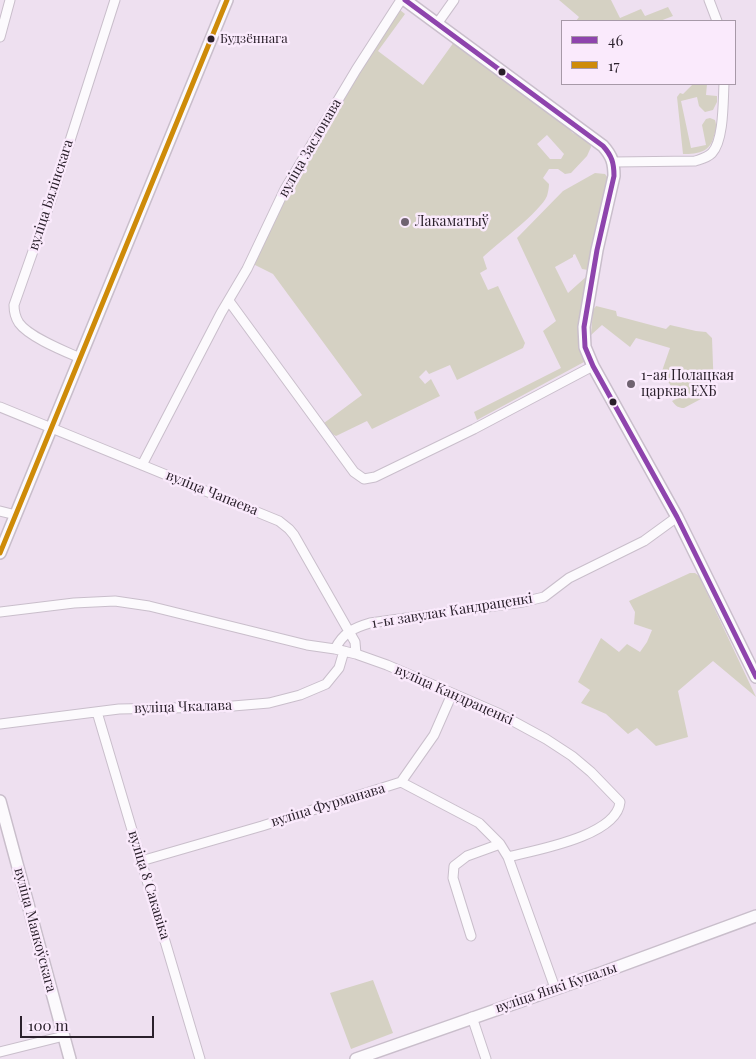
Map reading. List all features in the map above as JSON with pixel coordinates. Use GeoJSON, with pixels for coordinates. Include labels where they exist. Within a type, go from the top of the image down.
{"type":"FeatureCollection","features":[{"type":"Feature","properties":{"kind":"street"},"geometry":{"type":"LineString","coordinates":[[0,36],[10,0]]}},
{"type":"Feature","properties":{"kind":"street","name":"вуліца Бялінскага"},"geometry":{"type":"LineString","coordinates":[[80,358],[22,327],[14,312],[14,305],[50,203],[115,0]]}},
{"type":"Feature","properties":{"kind":"street"},"geometry":{"type":"LineString","coordinates":[[0,553],[227,0]]}},
{"type":"Feature","properties":{"kind":"street","name":"вуліца Заслонава"},"geometry":{"type":"LineString","coordinates":[[142,465],[221,313],[247,269],[285,189],[356,70],[401,0]]}},
{"type":"Feature","properties":{"kind":"street"},"geometry":{"type":"LineString","coordinates":[[405,0],[603,146],[610,154],[614,162],[614,176],[597,250],[584,327],[585,346],[594,366],[677,517],[756,677]]}},
{"type":"Feature","properties":{"kind":"street"},"geometry":{"type":"LineString","coordinates":[[437,24],[454,0]]}},
{"type":"Feature","properties":{"kind":"street"},"geometry":{"type":"LineString","coordinates":[[709,0],[716,20]]}},
{"type":"Feature","properties":{"kind":"street"},"geometry":{"type":"LineString","coordinates":[[614,162],[695,161],[711,155],[715,149],[720,130],[724,85]]}},
{"type":"Feature","properties":{"kind":"street"},"geometry":{"type":"LineString","coordinates":[[229,301],[354,472],[364,479],[375,476],[474,429],[594,366]]}},
{"type":"Feature","properties":{"kind":"street","name":"вуліца Чапаева"},"geometry":{"type":"LineString","coordinates":[[0,407],[279,521],[289,528],[349,631],[355,642],[356,654]]}},
{"type":"Feature","properties":{"kind":"street"},"geometry":{"type":"LineString","coordinates":[[0,511],[16,515]]}},
{"type":"Feature","properties":{"kind":"street","name":"1-ы завулак Кандраценкі"},"geometry":{"type":"LineString","coordinates":[[349,631],[370,623],[523,602],[544,597],[569,578],[644,541],[677,517]]}},
{"type":"Feature","properties":{"kind":"street","name":"вуліца Кандраценкі"},"geometry":{"type":"LineString","coordinates":[[0,612],[115,600],[149,606],[308,645],[356,654],[387,665],[500,714],[546,739],[592,772],[620,802],[614,816],[604,825],[589,833],[554,845],[508,857]]}},
{"type":"Feature","properties":{"kind":"street"},"geometry":{"type":"LineString","coordinates":[[339,650],[340,639],[349,631]]}},
{"type":"Feature","properties":{"kind":"street","name":"вуліца Чкалава"},"geometry":{"type":"LineString","coordinates":[[0,724],[119,709],[202,708],[269,703],[300,695],[326,684],[338,668],[339,650]]}},
{"type":"Feature","properties":{"kind":"street"},"geometry":{"type":"LineString","coordinates":[[402,782],[434,735],[452,694]]}},
{"type":"Feature","properties":{"kind":"street","name":"вуліца 8 Сакавіка"},"geometry":{"type":"LineString","coordinates":[[97,712],[200,1059]]}},
{"type":"Feature","properties":{"kind":"street","name":"вуліца Фурманава"},"geometry":{"type":"LineString","coordinates":[[141,861],[262,826],[402,782],[479,823],[500,844],[508,857]]}},
{"type":"Feature","properties":{"kind":"street","name":"вуліца Маякоўскага"},"geometry":{"type":"LineString","coordinates":[[0,801],[70,1059]]}},
{"type":"Feature","properties":{"kind":"street"},"geometry":{"type":"LineString","coordinates":[[471,936],[453,878],[454,866],[458,861],[467,856],[500,844]]}},
{"type":"Feature","properties":{"kind":"street"},"geometry":{"type":"LineString","coordinates":[[508,857],[555,988]]}},
{"type":"Feature","properties":{"kind":"street","name":"вуліца Янкі Купалы"},"geometry":{"type":"LineString","coordinates":[[356,1059],[756,916]]}},
{"type":"Feature","properties":{"kind":"street"},"geometry":{"type":"LineString","coordinates":[[472,1017],[486,1059]]}},
{"type":"Feature","properties":{"kind":"street"},"geometry":{"type":"LineString","coordinates":[[0,1052],[64,1036]]}},
{"type":"Feature","properties":{"kind":"shaded area"},"geometry":{"type":"Polygon","coordinates":[[[559,0],[611,0],[620,18],[641,9],[645,16],[668,7],[673,16],[663,20],[577,20],[579,17],[559,0]]]}},
{"type":"Feature","properties":{"kind":"shaded area"},"geometry":{"type":"Polygon","coordinates":[[[400,10],[405,14],[378,51],[423,85],[454,42],[554,115],[573,133],[587,139],[591,147],[587,156],[571,173],[565,174],[558,169],[549,169],[543,178],[549,184],[549,188],[543,203],[528,219],[483,257],[487,269],[480,273],[488,290],[498,286],[525,343],[523,348],[457,380],[450,365],[429,374],[426,370],[419,377],[425,384],[431,379],[440,396],[372,429],[367,421],[336,436],[332,434],[324,423],[362,395],[273,274],[253,264],[289,191],[370,55],[400,10]],[[547,135],[537,144],[550,159],[561,159],[564,154],[547,135]]]}},
{"type":"Feature","properties":{"kind":"shaded area"},"geometry":{"type":"Polygon","coordinates":[[[692,85],[707,85],[706,95],[717,96],[717,102],[713,110],[705,112],[699,106],[697,97],[681,101],[691,148],[706,145],[702,125],[706,119],[715,120],[716,128],[710,146],[699,153],[683,154],[677,97],[680,93],[683,94],[692,85]]]}},
{"type":"Feature","properties":{"kind":"shaded area"},"geometry":{"type":"Polygon","coordinates":[[[595,173],[605,174],[608,178],[588,270],[582,269],[575,254],[555,267],[568,293],[587,276],[578,325],[579,342],[584,362],[477,420],[474,412],[561,368],[543,331],[556,321],[517,238],[563,191],[595,173]]]}},
{"type":"Feature","properties":{"kind":"shaded area"},"geometry":{"type":"Polygon","coordinates":[[[596,306],[616,311],[617,316],[666,329],[670,325],[706,332],[712,338],[714,392],[684,408],[677,406],[672,401],[678,398],[662,371],[670,348],[636,338],[630,347],[602,325],[591,335],[593,310],[596,306]]]}},
{"type":"Feature","properties":{"kind":"shaded area"},"geometry":{"type":"Polygon","coordinates":[[[690,573],[695,573],[699,576],[756,697],[713,661],[678,691],[688,737],[656,746],[637,728],[628,734],[606,714],[581,703],[590,690],[578,682],[601,638],[619,652],[627,644],[640,652],[647,642],[652,630],[634,624],[635,612],[629,601],[690,573]]]}},
{"type":"Feature","properties":{"kind":"shaded area"},"geometry":{"type":"Polygon","coordinates":[[[373,980],[393,1033],[351,1049],[330,993],[373,980]]]}},
{"type":"Feature","properties":{"kind":"transit line","name":"17"},"geometry":{"type":"LineString","coordinates":[[0,553],[227,0]]}},
{"type":"Feature","properties":{"kind":"transit line","name":"46"},"geometry":{"type":"LineString","coordinates":[[405,0],[603,146],[609,153],[613,163],[614,176],[597,250],[584,327],[585,347],[593,366],[677,517],[756,677]]}},
{"type":"Feature","properties":{"kind":"place","name":"Будзённага"},"geometry":{"type":"Point","coordinates":[211,39]}},
{"type":"Feature","properties":{"kind":"place","name":"Лакаматыў"},"geometry":{"type":"Point","coordinates":[405,222]}},
{"type":"Feature","properties":{"kind":"place","name":"1-ая Полацкая царква ЕХБ"},"geometry":{"type":"Point","coordinates":[631,384]}}]}
